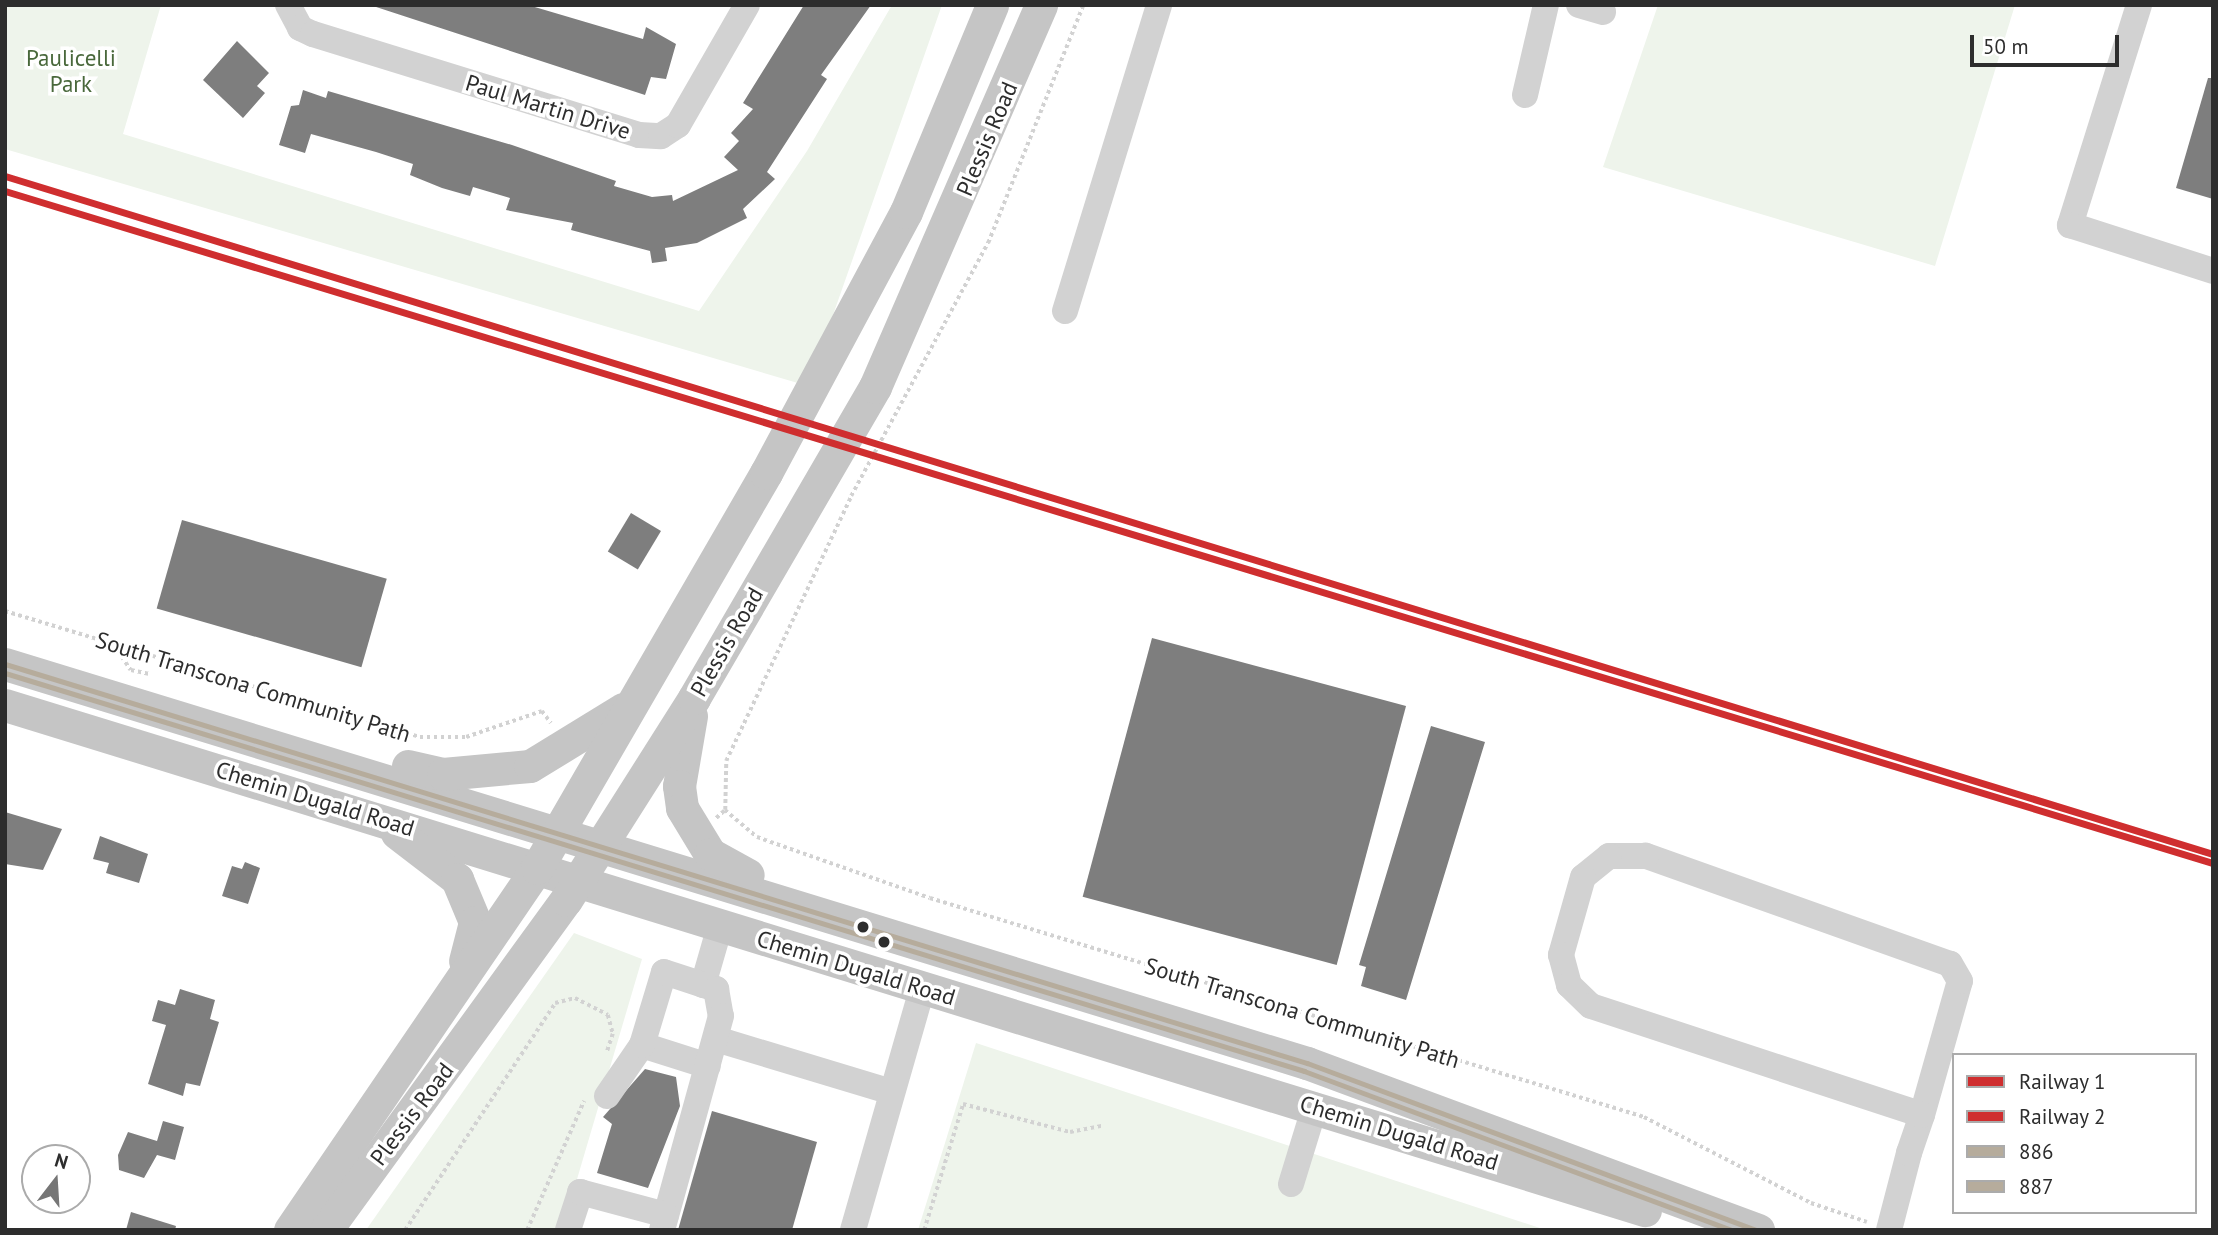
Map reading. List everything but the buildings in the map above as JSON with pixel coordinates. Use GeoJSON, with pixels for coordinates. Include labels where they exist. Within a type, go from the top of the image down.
{"type":"FeatureCollection","features":[{"type":"Feature","properties":{"kind":"main road","name":"Plessis Road"},"geometry":{"type":"LineString","coordinates":[[290,1230],[537,867],[631,704],[848,325],[906,212],[992,5]]}},
{"type":"Feature","properties":{"kind":"main road","name":"Plessis Road"},"geometry":{"type":"LineString","coordinates":[[326,1230],[578,882],[694,698],[875,387],[1041,5]]}},
{"type":"Feature","properties":{"kind":"main road","name":"Chemin Dugald Road"},"geometry":{"type":"LineString","coordinates":[[5,664],[303,751],[1307,1063],[1758,1230]]}},
{"type":"Feature","properties":{"kind":"main road"},"geometry":{"type":"LineString","coordinates":[[694,698],[679,786],[696,839],[710,855],[801,907]]}},
{"type":"Feature","properties":{"kind":"main road"},"geometry":{"type":"LineString","coordinates":[[303,751],[443,774],[530,766],[631,704]]}},
{"type":"Feature","properties":{"kind":"main road","name":"Chemin Dugald Road"},"geometry":{"type":"LineString","coordinates":[[5,705],[1708,1230]]}},
{"type":"Feature","properties":{"kind":"main road"},"geometry":{"type":"LineString","coordinates":[[375,817],[457,879],[473,910],[471,949],[452,993]]}},
{"type":"Feature","properties":{"kind":"main road"},"geometry":{"type":"LineString","coordinates":[[922,989],[937,948]]}},
{"type":"Feature","properties":{"kind":"main road"},"geometry":{"type":"LineString","coordinates":[[1307,1063],[1315,1107]]}},
{"type":"Feature","properties":{"kind":"street","name":"Paul Martin Drive"},"geometry":{"type":"LineString","coordinates":[[289,11],[313,34],[639,135],[662,136],[678,125],[747,5]]}},
{"type":"Feature","properties":{"kind":"street"},"geometry":{"type":"LineString","coordinates":[[1065,311],[1159,5]]}},
{"type":"Feature","properties":{"kind":"street"},"geometry":{"type":"LineString","coordinates":[[1525,95],[1546,5]]}},
{"type":"Feature","properties":{"kind":"street"},"geometry":{"type":"LineString","coordinates":[[2139,5],[2070,225],[2213,271]]}},
{"type":"Feature","properties":{"kind":"street"},"geometry":{"type":"LineString","coordinates":[[1889,1229],[1922,1115],[1960,981],[1950,964],[1646,856],[1609,856],[1583,877],[1561,955],[1569,985],[1591,1006],[1922,1115]]}},
{"type":"Feature","properties":{"kind":"street"},"geometry":{"type":"LineString","coordinates":[[702,985],[720,926]]}},
{"type":"Feature","properties":{"kind":"street"},"geometry":{"type":"LineString","coordinates":[[568,1230],[580,1192],[664,1222],[716,1039],[722,999],[702,985],[664,972],[642,1045],[598,1094]]}},
{"type":"Feature","properties":{"kind":"street"},"geometry":{"type":"LineString","coordinates":[[853,1230],[922,989]]}},
{"type":"Feature","properties":{"kind":"street"},"geometry":{"type":"LineString","coordinates":[[716,1039],[891,1092]]}},
{"type":"Feature","properties":{"kind":"street"},"geometry":{"type":"LineString","coordinates":[[642,1045],[708,1066]]}},
{"type":"Feature","properties":{"kind":"street"},"geometry":{"type":"LineString","coordinates":[[1291,1184],[1315,1107]]}},
{"type":"Feature","properties":{"kind":"path"},"geometry":{"type":"LineString","coordinates":[[713,820],[725,810],[726,761],[851,496],[988,243],[1083,5]]}},
{"type":"Feature","properties":{"kind":"path","name":"South Transcona Community Path"},"geometry":{"type":"LineString","coordinates":[[5,611],[420,737],[466,737],[542,711]]}},
{"type":"Feature","properties":{"kind":"path"},"geometry":{"type":"LineString","coordinates":[[114,645],[131,670],[150,674]]}},
{"type":"Feature","properties":{"kind":"path","name":"South Transcona Community Path"},"geometry":{"type":"LineString","coordinates":[[725,810],[757,837],[930,898],[1644,1117],[1811,1203],[1889,1229]]}},
{"type":"Feature","properties":{"kind":"path"},"geometry":{"type":"LineString","coordinates":[[405,1230],[555,1003],[575,998],[608,1015],[613,1034],[606,1056]]}},
{"type":"Feature","properties":{"kind":"path"},"geometry":{"type":"LineString","coordinates":[[527,1230],[598,1094]]}},
{"type":"Feature","properties":{"kind":"path"},"geometry":{"type":"LineString","coordinates":[[924,1230],[963,1104],[1070,1132],[1101,1126]]}},
{"type":"Feature","properties":{"kind":"green space","name":"Paulicelli Park"},"geometry":{"type":"Polygon","coordinates":[[[5,5],[161,5],[123,134],[699,311],[807,151],[892,5],[942,5],[808,386],[5,149],[5,5]]]}},
{"type":"Feature","properties":{"kind":"green space"},"geometry":{"type":"Polygon","coordinates":[[[1658,5],[2015,5],[1935,266],[1603,167],[1658,5]]]}},
{"type":"Feature","properties":{"kind":"green space"},"geometry":{"type":"Polygon","coordinates":[[[574,933],[642,959],[562,1230],[366,1230],[574,933]]]}},
{"type":"Feature","properties":{"kind":"green space"},"geometry":{"type":"Polygon","coordinates":[[[976,1043],[1546,1230],[918,1230],[976,1043]]]}},
{"type":"Feature","properties":{"kind":"rail line","name":"1"},"geometry":{"type":"LineString","coordinates":[[5,176],[2213,854]]}},
{"type":"Feature","properties":{"kind":"rail line","name":"2"},"geometry":{"type":"LineString","coordinates":[[5,191],[2213,863]]}},
{"type":"Feature","properties":{"kind":"transit line","name":"886"},"geometry":{"type":"LineString","coordinates":[[5,664],[1307,1063],[1757,1230]]}},
{"type":"Feature","properties":{"kind":"transit line","name":"887"},"geometry":{"type":"LineString","coordinates":[[5,673],[1304,1071],[1732,1230]]}}]}
